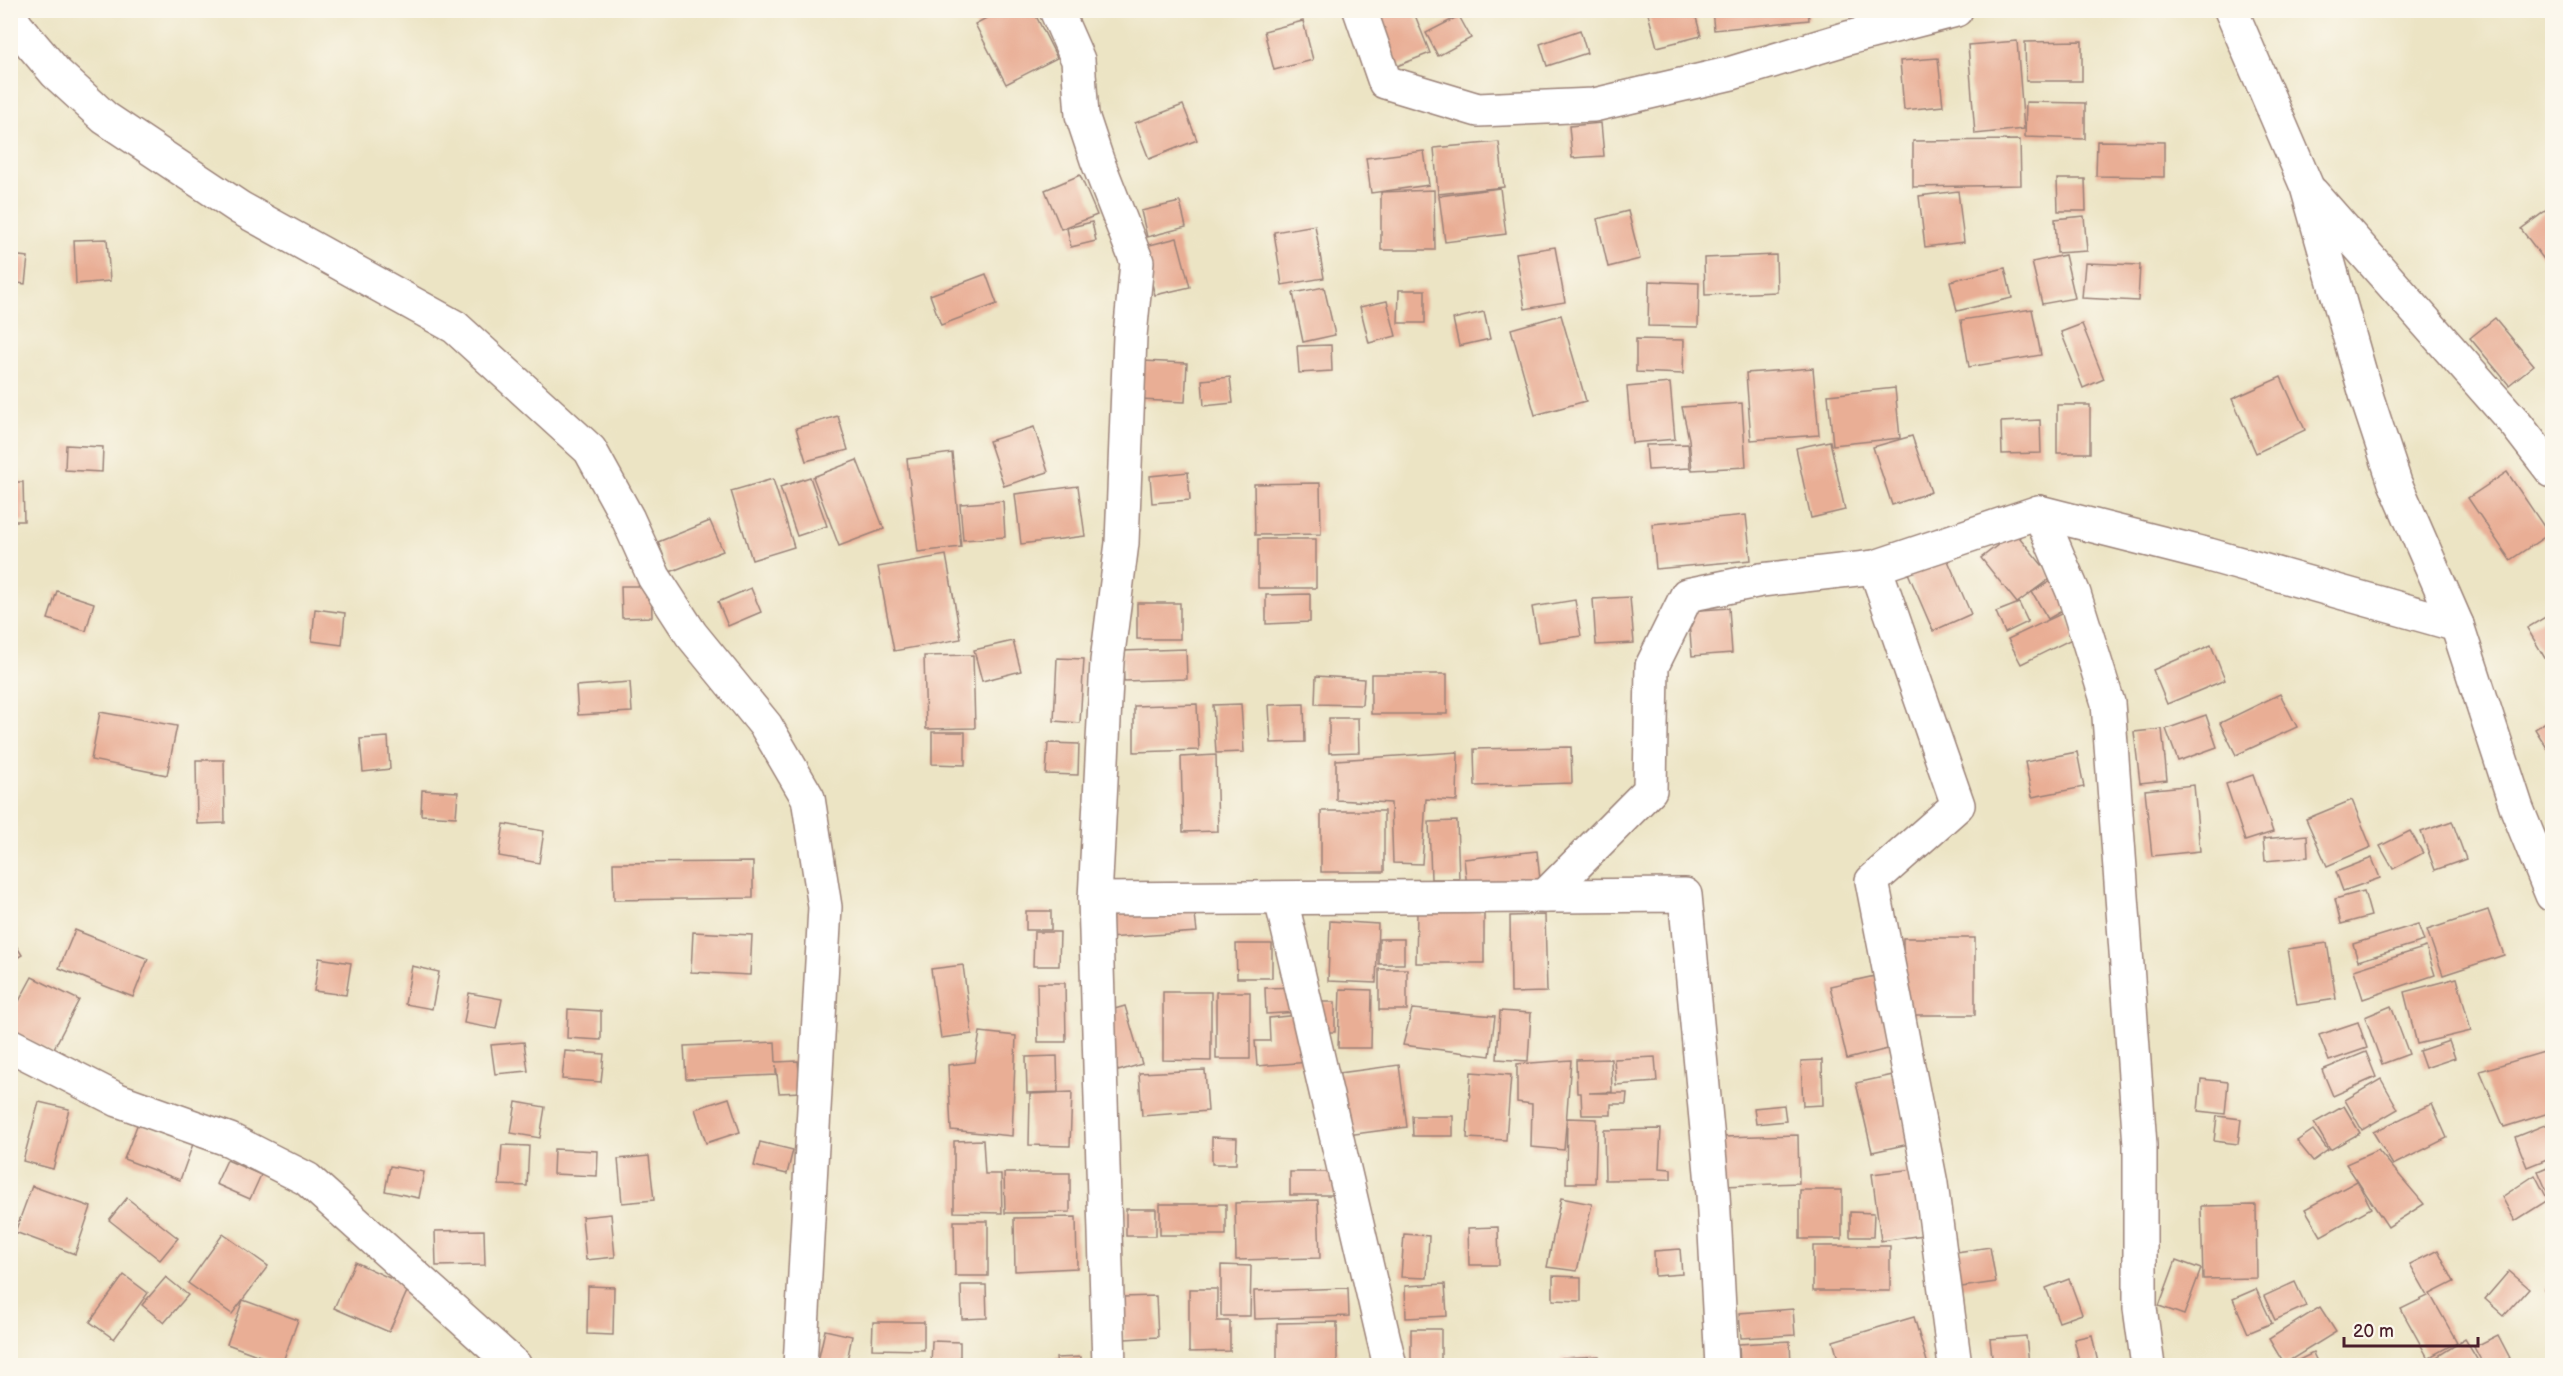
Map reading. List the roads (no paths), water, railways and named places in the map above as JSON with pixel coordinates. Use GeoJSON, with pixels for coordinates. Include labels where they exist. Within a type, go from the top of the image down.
{"type":"FeatureCollection","features":[{"type":"Feature","properties":{"kind":"street"},"geometry":{"type":"LineString","coordinates":[[1056,10],[1078,60],[1082,115],[1137,262],[1130,336],[1122,543],[1107,661],[1095,898],[1109,1365]]}},
{"type":"Feature","properties":{"kind":"street"},"geometry":{"type":"LineString","coordinates":[[1360,10],[1385,82],[1478,110],[1594,105],[1732,73],[1848,38],[1956,10]]}},
{"type":"Feature","properties":{"kind":"street"},"geometry":{"type":"LineString","coordinates":[[2231,10],[2307,187],[2367,398],[2395,483],[2457,625],[2517,809],[2553,895]]}},
{"type":"Feature","properties":{"kind":"street"},"geometry":{"type":"LineString","coordinates":[[10,15],[17,27],[56,73],[105,118],[240,208],[455,327],[590,450],[628,519],[654,577],[691,634],[772,736],[808,798],[825,907],[800,1365]]}},
{"type":"Feature","properties":{"kind":"street"},"geometry":{"type":"LineString","coordinates":[[2307,187],[2515,423],[2553,471]]}},
{"type":"Feature","properties":{"kind":"street"},"geometry":{"type":"LineString","coordinates":[[1545,896],[1650,790],[1652,666],[1687,595],[1761,580],[1875,567],[2039,512],[2209,555],[2457,625]]}},
{"type":"Feature","properties":{"kind":"street"},"geometry":{"type":"LineString","coordinates":[[2039,512],[2074,594],[2108,703],[2140,1145],[2140,1308],[2148,1365]]}},
{"type":"Feature","properties":{"kind":"street"},"geometry":{"type":"LineString","coordinates":[[1875,567],[1958,805],[1872,881],[1931,1184],[1954,1365]]}},
{"type":"Feature","properties":{"kind":"street"},"geometry":{"type":"LineString","coordinates":[[1095,898],[1685,895],[1713,1194],[1722,1365]]}},
{"type":"Feature","properties":{"kind":"street"},"geometry":{"type":"LineString","coordinates":[[1281,898],[1390,1365]]}},
{"type":"Feature","properties":{"kind":"street"},"geometry":{"type":"LineString","coordinates":[[10,1045],[118,1100],[230,1140],[307,1179],[515,1365]]}}]}
